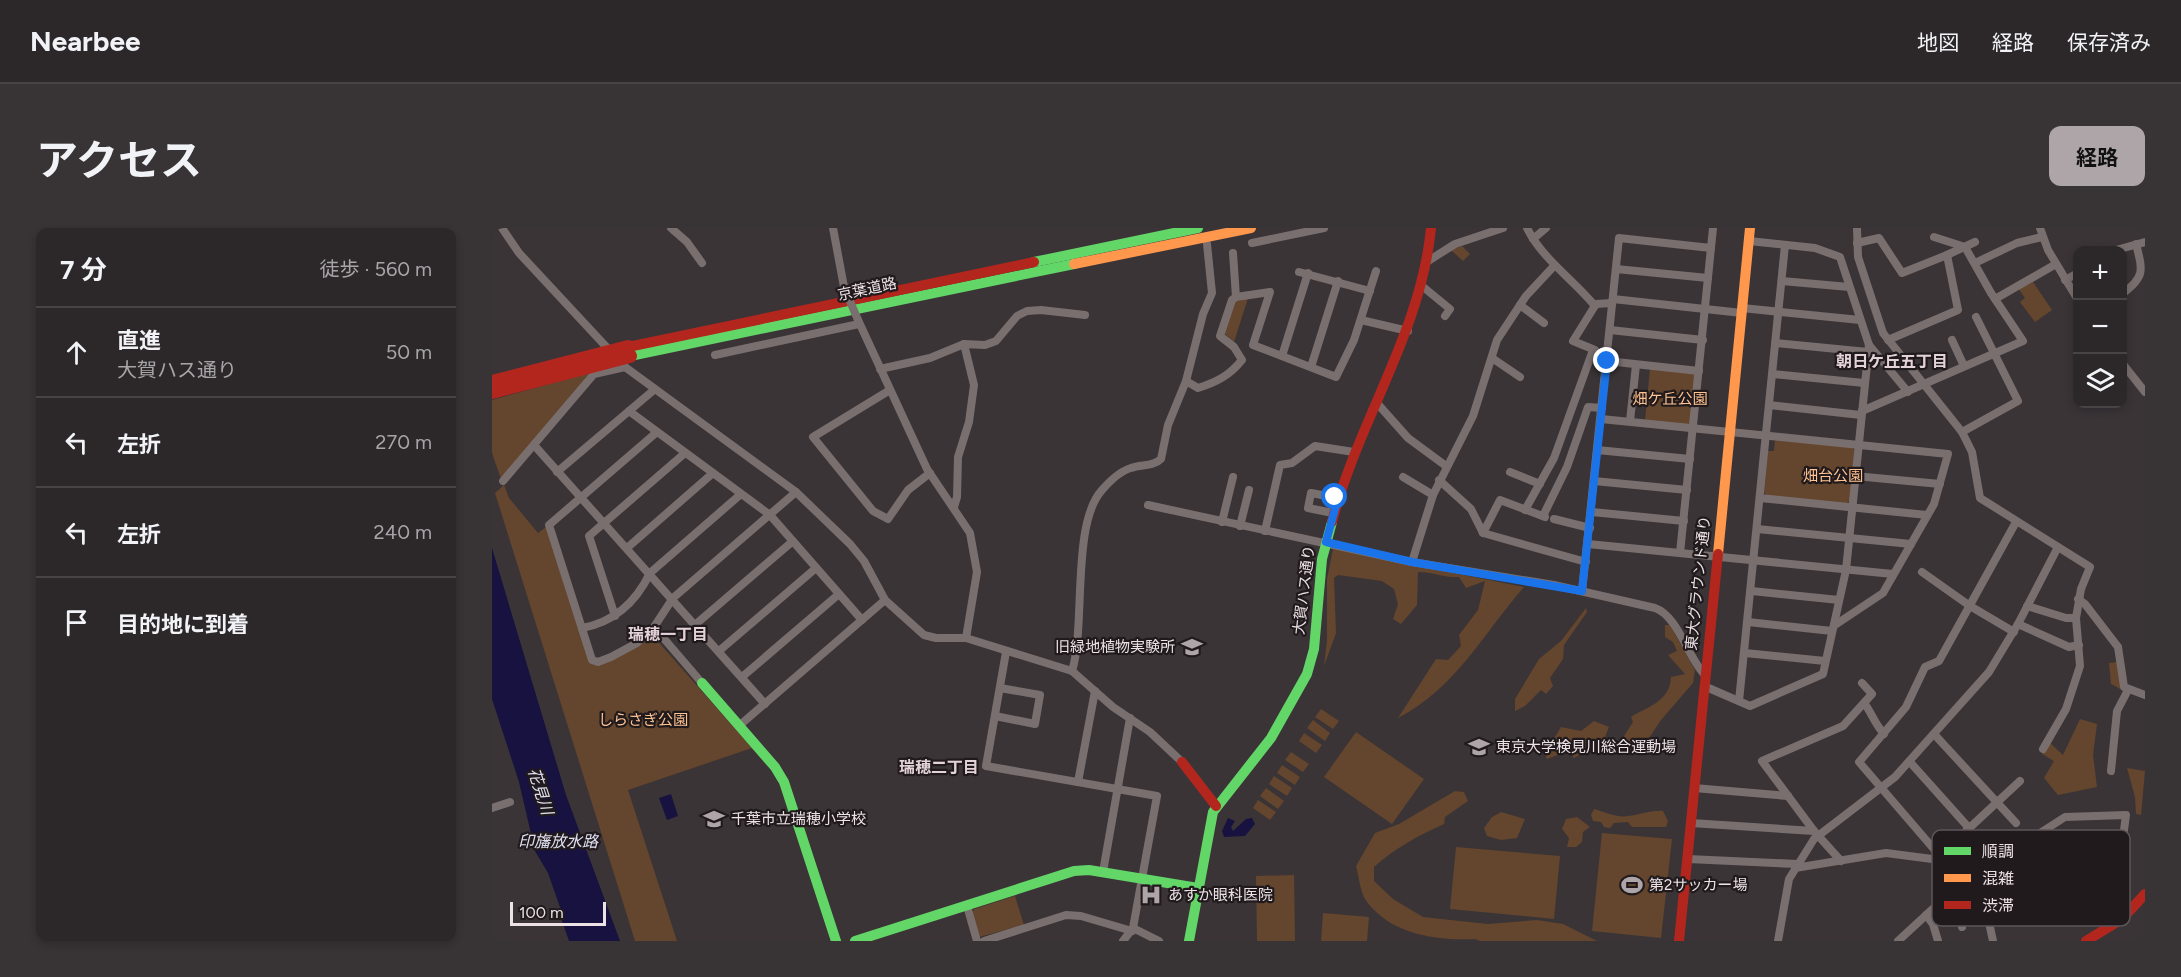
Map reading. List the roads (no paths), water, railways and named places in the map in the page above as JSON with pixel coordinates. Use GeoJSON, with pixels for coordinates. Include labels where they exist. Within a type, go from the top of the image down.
{"type":"FeatureCollection","features":[{"type":"Feature","properties":{"kind":"main road","name":"京葉道路"},"geometry":{"type":"LineString","coordinates":[[492,392],[628,357],[1198,228]]}},
{"type":"Feature","properties":{"kind":"main road","name":"京葉道路"},"geometry":{"type":"LineString","coordinates":[[492,382],[628,357],[1251,228]]}},
{"type":"Feature","properties":{"kind":"main road","name":"大賀ハス通り"},"geometry":{"type":"LineString","coordinates":[[1189,941],[1216,806],[1272,738],[1307,674],[1314,649],[1319,573],[1338,498],[1353,452],[1408,331],[1428,261],[1431,228]]}},
{"type":"Feature","properties":{"kind":"main road","name":"東大グラウンド通り"},"geometry":{"type":"LineString","coordinates":[[1679,941],[1750,234]]}},
{"type":"Feature","properties":{"kind":"main road"},"geometry":{"type":"LineString","coordinates":[[702,683],[740,725],[784,782],[836,941]]}},
{"type":"Feature","properties":{"kind":"main road"},"geometry":{"type":"LineString","coordinates":[[1182,762],[1216,806]]}},
{"type":"Feature","properties":{"kind":"main road"},"geometry":{"type":"LineString","coordinates":[[855,941],[1074,872],[1103,872],[1198,888]]}},
{"type":"Feature","properties":{"kind":"main road"},"geometry":{"type":"LineString","coordinates":[[2130,910],[2145,894]]}},
{"type":"Feature","properties":{"kind":"main road"},"geometry":{"type":"LineString","coordinates":[[2086,941],[2110,926]]}},
{"type":"Feature","properties":{"kind":"street"},"geometry":{"type":"LineString","coordinates":[[502,228],[519,253],[628,357],[655,389],[796,492],[850,544],[864,561],[885,600],[924,635],[936,638],[966,638],[1072,671],[1150,732],[1182,762]]}},
{"type":"Feature","properties":{"kind":"street"},"geometry":{"type":"LineString","coordinates":[[671,228],[687,242],[702,263]]}},
{"type":"Feature","properties":{"kind":"street"},"geometry":{"type":"LineString","coordinates":[[833,228],[843,287],[858,322],[930,473],[970,533],[977,572],[966,638]]}},
{"type":"Feature","properties":{"kind":"street"},"geometry":{"type":"LineString","coordinates":[[1252,243],[1324,228]]}},
{"type":"Feature","properties":{"kind":"street"},"geometry":{"type":"LineString","coordinates":[[1428,261],[1455,244],[1503,228]]}},
{"type":"Feature","properties":{"kind":"street"},"geometry":{"type":"LineString","coordinates":[[1527,228],[1554,266],[1581,287],[1595,306]]}},
{"type":"Feature","properties":{"kind":"street"},"geometry":{"type":"LineString","coordinates":[[1533,239],[1546,228]]}},
{"type":"Feature","properties":{"kind":"street"},"geometry":{"type":"LineString","coordinates":[[1680,553],[1713,228]]}},
{"type":"Feature","properties":{"kind":"street"},"geometry":{"type":"LineString","coordinates":[[1857,228],[1858,257],[1883,333],[1962,432],[1972,452],[1980,498],[2090,567],[2078,599],[2076,618],[2081,660],[2075,685],[2066,709],[2043,749]]}},
{"type":"Feature","properties":{"kind":"street"},"geometry":{"type":"LineString","coordinates":[[2040,228],[2042,237],[2073,292]]}},
{"type":"Feature","properties":{"kind":"street"},"geometry":{"type":"LineString","coordinates":[[1148,505],[1412,562],[1582,591],[1663,611],[1705,681],[1750,706],[1819,677],[1823,674],[1846,570],[1868,348],[1840,258],[1815,248],[1785,245],[1750,234]]}},
{"type":"Feature","properties":{"kind":"street"},"geometry":{"type":"LineString","coordinates":[[1769,405],[1862,413],[2023,341],[1965,247],[1934,237]]}},
{"type":"Feature","properties":{"kind":"street"},"geometry":{"type":"LineString","coordinates":[[1976,263],[2017,243],[2042,237]]}},
{"type":"Feature","properties":{"kind":"street"},"geometry":{"type":"LineString","coordinates":[[1582,591],[1619,238],[1711,248]]}},
{"type":"Feature","properties":{"kind":"street"},"geometry":{"type":"LineString","coordinates":[[1857,243],[1879,238],[1902,273],[1976,242]]}},
{"type":"Feature","properties":{"kind":"street"},"geometry":{"type":"LineString","coordinates":[[2127,247],[2145,242]]}},
{"type":"Feature","properties":{"kind":"street"},"geometry":{"type":"LineString","coordinates":[[1072,671],[1081,567],[1094,502],[1102,489],[1119,475],[1132,467],[1155,463],[1161,459],[1168,425],[1186,381],[1203,314],[1213,289],[1207,244]]}},
{"type":"Feature","properties":{"kind":"street"},"geometry":{"type":"LineString","coordinates":[[2127,290],[2140,278],[2142,266],[2136,244]]}},
{"type":"Feature","properties":{"kind":"street"},"geometry":{"type":"LineString","coordinates":[[1739,701],[1749,622],[1785,245]]}},
{"type":"Feature","properties":{"kind":"street"},"geometry":{"type":"LineString","coordinates":[[1233,254],[1236,297]]}},
{"type":"Feature","properties":{"kind":"street"},"geometry":{"type":"LineString","coordinates":[[1888,340],[1958,310],[1947,255]]}},
{"type":"Feature","properties":{"kind":"street"},"geometry":{"type":"LineString","coordinates":[[1995,298],[2056,264]]}},
{"type":"Feature","properties":{"kind":"street"},"geometry":{"type":"LineString","coordinates":[[1412,562],[1433,495],[1473,416],[1500,336],[1520,305],[1554,266]]}},
{"type":"Feature","properties":{"kind":"street"},"geometry":{"type":"LineString","coordinates":[[1616,269],[1708,278]]}},
{"type":"Feature","properties":{"kind":"street"},"geometry":{"type":"LineString","coordinates":[[1186,381],[1198,387],[1213,384],[1225,377],[1242,360],[1234,347],[1220,336],[1232,300],[1236,297],[1270,292],[1253,345],[1336,377],[1348,357],[1376,271]]}},
{"type":"Feature","properties":{"kind":"street"},"geometry":{"type":"LineString","coordinates":[[1299,272],[1370,291]]}},
{"type":"Feature","properties":{"kind":"street"},"geometry":{"type":"LineString","coordinates":[[1282,356],[1308,273]]}},
{"type":"Feature","properties":{"kind":"street"},"geometry":{"type":"LineString","coordinates":[[2065,280],[2073,276]]}},
{"type":"Feature","properties":{"kind":"street"},"geometry":{"type":"LineString","coordinates":[[1311,367],[1338,281]]}},
{"type":"Feature","properties":{"kind":"street"},"geometry":{"type":"LineString","coordinates":[[1782,281],[1849,287]]}},
{"type":"Feature","properties":{"kind":"street"},"geometry":{"type":"LineString","coordinates":[[1422,286],[1450,309],[1445,316]]}},
{"type":"Feature","properties":{"kind":"street"},"geometry":{"type":"LineString","coordinates":[[1525,510],[1554,458],[1595,350],[1573,341],[1595,306],[1612,301],[1860,320]]}},
{"type":"Feature","properties":{"kind":"street"},"geometry":{"type":"LineString","coordinates":[[1520,305],[1544,323]]}},
{"type":"Feature","properties":{"kind":"street"},"geometry":{"type":"LineString","coordinates":[[880,369],[930,358],[964,344],[986,345],[996,342],[1017,316],[1028,311],[1041,310],[1085,315]]}},
{"type":"Feature","properties":{"kind":"street"},"geometry":{"type":"LineString","coordinates":[[1962,432],[2018,400],[1976,317]]}},
{"type":"Feature","properties":{"kind":"street"},"geometry":{"type":"LineString","coordinates":[[1361,320],[1408,331]]}},
{"type":"Feature","properties":{"kind":"street"},"geometry":{"type":"LineString","coordinates":[[715,355],[858,322]]}},
{"type":"Feature","properties":{"kind":"street"},"geometry":{"type":"LineString","coordinates":[[1610,330],[1703,339]]}},
{"type":"Feature","properties":{"kind":"street"},"geometry":{"type":"LineString","coordinates":[[1952,340],[1965,366]]}},
{"type":"Feature","properties":{"kind":"street"},"geometry":{"type":"LineString","coordinates":[[1776,343],[1868,348],[1908,392]]}},
{"type":"Feature","properties":{"kind":"street"},"geometry":{"type":"LineString","coordinates":[[954,507],[957,497],[958,457],[969,422],[974,385],[964,344]]}},
{"type":"Feature","properties":{"kind":"street"},"geometry":{"type":"LineString","coordinates":[[503,482],[594,374],[628,357]]}},
{"type":"Feature","properties":{"kind":"street"},"geometry":{"type":"LineString","coordinates":[[1492,358],[1520,377]]}},
{"type":"Feature","properties":{"kind":"street"},"geometry":{"type":"LineString","coordinates":[[1607,361],[1699,371]]}},
{"type":"Feature","properties":{"kind":"street"},"geometry":{"type":"LineString","coordinates":[[1630,421],[1636,364]]}},
{"type":"Feature","properties":{"kind":"street"},"geometry":{"type":"LineString","coordinates":[[2127,369],[2145,392]]}},
{"type":"Feature","properties":{"kind":"street"},"geometry":{"type":"LineString","coordinates":[[1773,374],[1864,383]]}},
{"type":"Feature","properties":{"kind":"street"},"geometry":{"type":"LineString","coordinates":[[557,472],[655,389]]}},
{"type":"Feature","properties":{"kind":"street"},"geometry":{"type":"LineString","coordinates":[[890,390],[813,437],[873,510],[888,519],[908,490],[930,473]]}},
{"type":"Feature","properties":{"kind":"street"},"geometry":{"type":"LineString","coordinates":[[1376,402],[1408,438],[1446,466]]}},
{"type":"Feature","properties":{"kind":"street"},"geometry":{"type":"LineString","coordinates":[[1548,517],[1588,407],[1602,408]]}},
{"type":"Feature","properties":{"kind":"street"},"geometry":{"type":"LineString","coordinates":[[629,411],[770,515],[862,620]]}},
{"type":"Feature","properties":{"kind":"street"},"geometry":{"type":"LineString","coordinates":[[1601,419],[1948,454],[1940,484],[1927,515],[1883,593],[1833,628],[1749,622]]}},
{"type":"Feature","properties":{"kind":"street"},"geometry":{"type":"LineString","coordinates":[[657,432],[549,525],[592,660],[598,662],[626,650],[654,627],[673,598],[796,492]]}},
{"type":"Feature","properties":{"kind":"street"},"geometry":{"type":"LineString","coordinates":[[534,445],[673,598],[765,704]]}},
{"type":"Feature","properties":{"kind":"street"},"geometry":{"type":"LineString","coordinates":[[1265,531],[1280,465],[1292,463],[1315,446],[1353,452]]}},
{"type":"Feature","properties":{"kind":"street"},"geometry":{"type":"LineString","coordinates":[[1597,450],[1690,459]]}},
{"type":"Feature","properties":{"kind":"street"},"geometry":{"type":"LineString","coordinates":[[615,616],[589,536],[685,453]]}},
{"type":"Feature","properties":{"kind":"street"},"geometry":{"type":"LineString","coordinates":[[1510,472],[1540,484]]}},
{"type":"Feature","properties":{"kind":"street"},"geometry":{"type":"LineString","coordinates":[[627,548],[713,473]]}},
{"type":"Feature","properties":{"kind":"street"},"geometry":{"type":"LineString","coordinates":[[1855,476],[1940,484]]}},
{"type":"Feature","properties":{"kind":"street"},"geometry":{"type":"LineString","coordinates":[[1222,522],[1233,477]]}},
{"type":"Feature","properties":{"kind":"street"},"geometry":{"type":"LineString","coordinates":[[1403,477],[1433,495]]}},
{"type":"Feature","properties":{"kind":"street"},"geometry":{"type":"LineString","coordinates":[[1439,480],[1471,509],[1484,534],[1586,562]]}},
{"type":"Feature","properties":{"kind":"street"},"geometry":{"type":"LineString","coordinates":[[1594,481],[1687,490]]}},
{"type":"Feature","properties":{"kind":"street"},"geometry":{"type":"LineString","coordinates":[[1240,526],[1249,490]]}},
{"type":"Feature","properties":{"kind":"street"},"geometry":{"type":"LineString","coordinates":[[1334,513],[1308,508],[1311,493],[1338,498]]}},
{"type":"Feature","properties":{"kind":"street"},"geometry":{"type":"LineString","coordinates":[[582,628],[615,616],[633,601],[650,573],[741,494]]}},
{"type":"Feature","properties":{"kind":"street"},"geometry":{"type":"LineString","coordinates":[[1760,498],[1927,515]]}},
{"type":"Feature","properties":{"kind":"street"},"geometry":{"type":"LineString","coordinates":[[1484,534],[1500,500],[1525,510],[1590,528]]}},
{"type":"Feature","properties":{"kind":"street"},"geometry":{"type":"LineString","coordinates":[[1592,512],[1684,521]]}},
{"type":"Feature","properties":{"kind":"street"},"geometry":{"type":"LineString","coordinates":[[1932,851],[1859,762],[1906,707],[1925,667],[1939,661],[2016,522]]}},
{"type":"Feature","properties":{"kind":"street"},"geometry":{"type":"LineString","coordinates":[[1757,529],[1911,544]]}},
{"type":"Feature","properties":{"kind":"street"},"geometry":{"type":"LineString","coordinates":[[696,624],[793,541]]}},
{"type":"Feature","properties":{"kind":"street"},"geometry":{"type":"LineString","coordinates":[[1588,544],[1893,574]]}},
{"type":"Feature","properties":{"kind":"street"},"geometry":{"type":"LineString","coordinates":[[1778,941],[1788,879],[1816,833],[1882,788],[1910,762],[1989,672],[2014,632],[2058,547]]}},
{"type":"Feature","properties":{"kind":"street"},"geometry":{"type":"LineString","coordinates":[[719,651],[816,567]]}},
{"type":"Feature","properties":{"kind":"street"},"geometry":{"type":"LineString","coordinates":[[1922,572],[1970,606],[2014,632]]}},
{"type":"Feature","properties":{"kind":"street"},"geometry":{"type":"LineString","coordinates":[[1752,591],[1839,600]]}},
{"type":"Feature","properties":{"kind":"street"},"geometry":{"type":"LineString","coordinates":[[742,677],[839,594]]}},
{"type":"Feature","properties":{"kind":"street"},"geometry":{"type":"LineString","coordinates":[[2078,599],[2085,604],[2118,647],[2122,683],[2128,690],[2145,695]]}},
{"type":"Feature","properties":{"kind":"street"},"geometry":{"type":"LineString","coordinates":[[740,725],[885,600]]}},
{"type":"Feature","properties":{"kind":"street"},"geometry":{"type":"LineString","coordinates":[[2027,606],[2066,618],[2076,618]]}},
{"type":"Feature","properties":{"kind":"street"},"geometry":{"type":"LineString","coordinates":[[2018,624],[2069,647],[2079,645]]}},
{"type":"Feature","properties":{"kind":"street"},"geometry":{"type":"LineString","coordinates":[[654,627],[702,683]]}},
{"type":"Feature","properties":{"kind":"street"},"geometry":{"type":"LineString","coordinates":[[1006,652],[986,766],[1157,796],[1133,930],[1123,941]]}},
{"type":"Feature","properties":{"kind":"street"},"geometry":{"type":"LineString","coordinates":[[1745,653],[1825,661]]}},
{"type":"Feature","properties":{"kind":"street"},"geometry":{"type":"LineString","coordinates":[[1841,861],[1816,833],[1762,761],[1843,726],[1872,694],[1862,683]]}},
{"type":"Feature","properties":{"kind":"street"},"geometry":{"type":"LineString","coordinates":[[995,716],[1035,723],[1040,695],[1000,688]]}},
{"type":"Feature","properties":{"kind":"street"},"geometry":{"type":"LineString","coordinates":[[2112,771],[2117,711],[2128,690]]}},
{"type":"Feature","properties":{"kind":"street"},"geometry":{"type":"LineString","coordinates":[[1078,782],[1095,691]]}},
{"type":"Feature","properties":{"kind":"street"},"geometry":{"type":"LineString","coordinates":[[1864,703],[1870,711],[1873,722],[1884,734]]}},
{"type":"Feature","properties":{"kind":"street"},"geometry":{"type":"LineString","coordinates":[[1103,872],[1130,718]]}},
{"type":"Feature","properties":{"kind":"street"},"geometry":{"type":"LineString","coordinates":[[1934,734],[2016,823]]}},
{"type":"Feature","properties":{"kind":"street"},"geometry":{"type":"LineString","coordinates":[[1910,762],[1969,828],[2020,781]]}},
{"type":"Feature","properties":{"kind":"street"},"geometry":{"type":"LineString","coordinates":[[1694,788],[1788,796]]}},
{"type":"Feature","properties":{"kind":"street"},"geometry":{"type":"LineString","coordinates":[[492,808],[510,802]]}},
{"type":"Feature","properties":{"kind":"street"},"geometry":{"type":"LineString","coordinates":[[2045,830],[2065,817],[2126,815],[2124,830]]}},
{"type":"Feature","properties":{"kind":"street"},"geometry":{"type":"LineString","coordinates":[[1691,823],[1816,833]]}},
{"type":"Feature","properties":{"kind":"street"},"geometry":{"type":"LineString","coordinates":[[1688,859],[1796,866],[1886,853],[1932,857]]}},
{"type":"Feature","properties":{"kind":"street"},"geometry":{"type":"LineString","coordinates":[[967,906],[977,941]]}},
{"type":"Feature","properties":{"kind":"street"},"geometry":{"type":"LineString","coordinates":[[1902,940],[1932,911]]}},
{"type":"Feature","properties":{"kind":"street"},"geometry":{"type":"LineString","coordinates":[[984,941],[1066,915],[1081,916],[1133,930],[1159,941]]}},
{"type":"Feature","properties":{"kind":"street"},"geometry":{"type":"LineString","coordinates":[[1926,915],[1932,923]]}},
{"type":"Feature","properties":{"kind":"street"},"geometry":{"type":"LineString","coordinates":[[1934,926],[1938,941]]}},
{"type":"Feature","properties":{"kind":"street"},"geometry":{"type":"LineString","coordinates":[[1990,926],[1993,941]]}},
{"type":"Feature","properties":{"kind":"water","name":"印旛放水路"},"geometry":{"type":"Polygon","coordinates":[[[492,548],[566,795],[620,941],[569,941],[548,873],[535,851],[519,782],[492,699],[492,548]]]}},
{"type":"Feature","properties":{"kind":"water"},"geometry":{"type":"Polygon","coordinates":[[[671,794],[678,816],[667,820],[659,798],[671,794]]]}},
{"type":"Feature","properties":{"kind":"water"},"geometry":{"type":"Polygon","coordinates":[[[1228,818],[1235,821],[1231,827],[1233,831],[1246,819],[1252,818],[1255,824],[1245,836],[1224,837],[1222,831],[1228,818]]]}},
{"type":"Feature","properties":{"kind":"place","name":"旧緑地植物実験所"},"geometry":{"type":"Point","coordinates":[1192,647]}},
{"type":"Feature","properties":{"kind":"place","name":"東京大学検見川総合運動場"},"geometry":{"type":"Point","coordinates":[1479,747]}},
{"type":"Feature","properties":{"kind":"place","name":"千葉市立瑞穂小学校"},"geometry":{"type":"Point","coordinates":[714,819]}},
{"type":"Feature","properties":{"kind":"place","name":"第2サッカー場"},"geometry":{"type":"Point","coordinates":[1632,885]}},
{"type":"Feature","properties":{"kind":"place","name":"あすか眼科医院"},"geometry":{"type":"Point","coordinates":[1151,895]}},
{"type":"Feature","properties":{"kind":"district","name":"朝日ケ丘五丁目"},"geometry":{"type":"Point","coordinates":[1892,361]}},
{"type":"Feature","properties":{"kind":"district","name":"瑞穂一丁目"},"geometry":{"type":"Point","coordinates":[668,634]}},
{"type":"Feature","properties":{"kind":"district","name":"瑞穂二丁目"},"geometry":{"type":"Point","coordinates":[939,767]}},
{"type":"Feature","properties":{"kind":"park label","name":"畑ケ丘公園"},"geometry":{"type":"Point","coordinates":[1670,399]}},
{"type":"Feature","properties":{"kind":"park label","name":"畑台公園"},"geometry":{"type":"Point","coordinates":[1833,476]}},
{"type":"Feature","properties":{"kind":"park label","name":"しらさぎ公園"},"geometry":{"type":"Point","coordinates":[643,720]}},
{"type":"Feature","properties":{"kind":"water label","name":"花見川"},"geometry":{"type":"Point","coordinates":[541,791]}}]}
